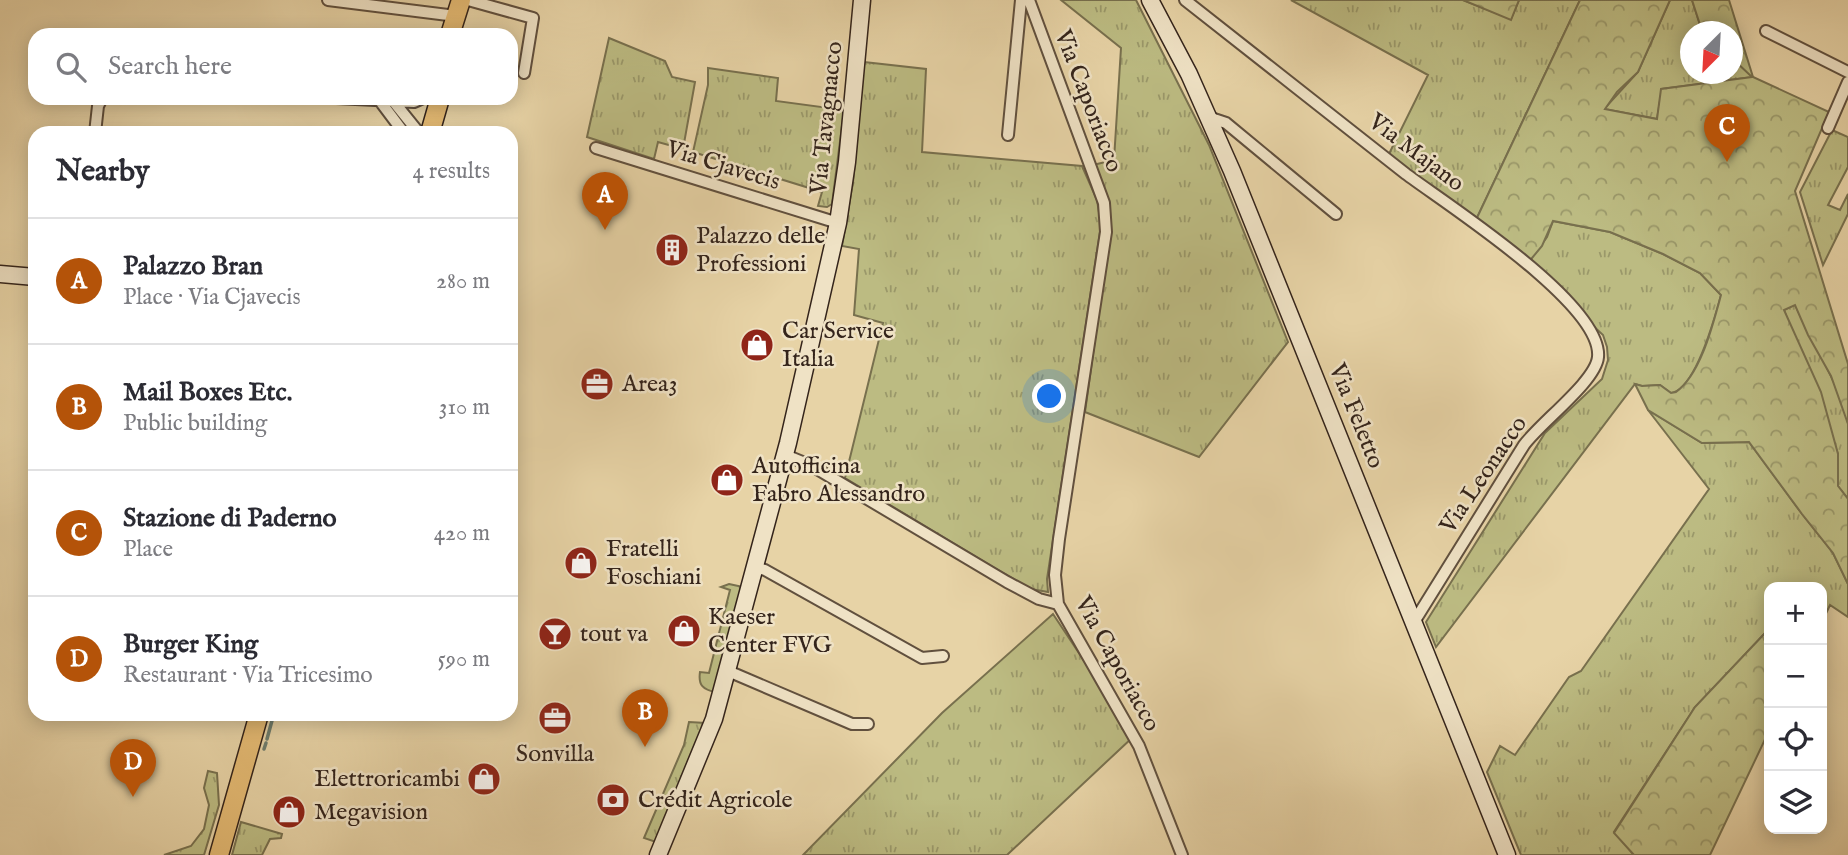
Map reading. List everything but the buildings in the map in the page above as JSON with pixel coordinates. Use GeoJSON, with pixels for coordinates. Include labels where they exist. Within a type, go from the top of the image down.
{"type":"FeatureCollection","features":[{"type":"Feature","properties":{"kind":"main road"},"geometry":{"type":"LineString","coordinates":[[452,28],[458,8]]}},
{"type":"Feature","properties":{"kind":"main road"},"geometry":{"type":"LineString","coordinates":[[420,126],[424,105]]}},
{"type":"Feature","properties":{"kind":"main road"},"geometry":{"type":"LineString","coordinates":[[432,126],[438,105]]}},
{"type":"Feature","properties":{"kind":"main road"},"geometry":{"type":"LineString","coordinates":[[219,855],[257,721]]}},
{"type":"Feature","properties":{"kind":"street"},"geometry":{"type":"LineString","coordinates":[[328,0],[458,8]]}},
{"type":"Feature","properties":{"kind":"street"},"geometry":{"type":"LineString","coordinates":[[468,0],[533,18],[524,73]]}},
{"type":"Feature","properties":{"kind":"street","name":"Via Tavagnacco"},"geometry":{"type":"LineString","coordinates":[[657,855],[714,719],[785,455],[838,223],[847,162],[863,0]]}},
{"type":"Feature","properties":{"kind":"street","name":"Via Caporiacco"},"geometry":{"type":"LineString","coordinates":[[1008,135],[1021,0]]}},
{"type":"Feature","properties":{"kind":"street","name":"Via Caporiacco"},"geometry":{"type":"LineString","coordinates":[[1029,0],[1104,203],[1106,216],[1102,265],[1059,539],[1055,575],[1058,604],[1139,746],[1182,855]]}},
{"type":"Feature","properties":{"kind":"street","name":"Via Feletto"},"geometry":{"type":"LineString","coordinates":[[1150,0],[1232,171],[1507,855]]}},
{"type":"Feature","properties":{"kind":"street","name":"Via Majano"},"geometry":{"type":"LineString","coordinates":[[1185,0],[1527,264],[1579,316],[1596,341],[1598,359]]}},
{"type":"Feature","properties":{"kind":"street"},"geometry":{"type":"LineString","coordinates":[[1766,32],[1848,72]]}},
{"type":"Feature","properties":{"kind":"street"},"geometry":{"type":"LineString","coordinates":[[1828,128],[1848,82]]}},
{"type":"Feature","properties":{"kind":"street"},"geometry":{"type":"LineString","coordinates":[[96,126],[100,105]]}},
{"type":"Feature","properties":{"kind":"street"},"geometry":{"type":"LineString","coordinates":[[383,105],[399,126]]}},
{"type":"Feature","properties":{"kind":"street"},"geometry":{"type":"LineString","coordinates":[[396,105],[413,126]]}},
{"type":"Feature","properties":{"kind":"street"},"geometry":{"type":"LineString","coordinates":[[1208,117],[1226,123],[1336,214]]}},
{"type":"Feature","properties":{"kind":"street","name":"Via Cjavecis"},"geometry":{"type":"LineString","coordinates":[[596,148],[838,223]]}},
{"type":"Feature","properties":{"kind":"street"},"geometry":{"type":"LineString","coordinates":[[0,274],[28,276]]}},
{"type":"Feature","properties":{"kind":"street","name":"Via Leonacco"},"geometry":{"type":"LineString","coordinates":[[1414,622],[1524,445],[1539,426],[1591,374],[1598,359]]}},
{"type":"Feature","properties":{"kind":"street"},"geometry":{"type":"LineString","coordinates":[[785,455],[812,466],[1007,582],[1039,599],[1058,604]]}},
{"type":"Feature","properties":{"kind":"street"},"geometry":{"type":"LineString","coordinates":[[754,567],[765,570],[922,658],[943,656]]}},
{"type":"Feature","properties":{"kind":"street"},"geometry":{"type":"LineString","coordinates":[[728,671],[852,724],[868,724]]}},
{"type":"Feature","properties":{"kind":"green space"},"geometry":{"type":"Polygon","coordinates":[[[1061,0],[1136,0],[1209,145],[1288,342],[1199,457],[1085,412],[1111,224],[1107,198],[1093,165],[1114,160],[1121,48],[1061,0]]]}},
{"type":"Feature","properties":{"kind":"green space"},"geometry":{"type":"Polygon","coordinates":[[[1291,0],[1463,0],[1511,19],[1519,0],[1580,0],[1475,222],[1387,158],[1428,75],[1291,0]]]}},
{"type":"Feature","properties":{"kind":"green space"},"geometry":{"type":"Polygon","coordinates":[[[1463,0],[1519,0],[1511,20],[1463,0]]]}},
{"type":"Feature","properties":{"kind":"green space"},"geometry":{"type":"Polygon","coordinates":[[[1580,0],[1670,0],[1638,72],[1617,92],[1605,109],[1657,119],[1661,89],[1699,84],[1743,84],[1743,78],[1752,77],[1743,68],[1743,45],[1753,77],[1829,112],[1795,191],[1848,364],[1848,424],[1831,376],[1795,305],[1784,310],[1821,392],[1838,454],[1838,486],[1848,499],[1848,584],[1833,553],[1749,442],[1702,443],[1648,410],[1635,384],[1660,385],[1671,393],[1685,384],[1692,373],[1705,348],[1721,295],[1700,273],[1610,232],[1553,221],[1542,246],[1527,264],[1475,222],[1580,0]]]}},
{"type":"Feature","properties":{"kind":"green space"},"geometry":{"type":"Polygon","coordinates":[[[1670,0],[1692,0],[1699,21],[1680,21],[1680,84],[1700,84],[1662,89],[1657,119],[1604,109],[1638,72],[1670,0]]]}},
{"type":"Feature","properties":{"kind":"green space"},"geometry":{"type":"Polygon","coordinates":[[[1692,0],[1729,0],[1736,21],[1699,21],[1692,0]]]}},
{"type":"Feature","properties":{"kind":"green space"},"geometry":{"type":"Polygon","coordinates":[[[609,38],[665,61],[672,77],[695,82],[683,149],[658,142],[654,159],[587,137],[609,38]]]}},
{"type":"Feature","properties":{"kind":"green space"},"geometry":{"type":"Polygon","coordinates":[[[864,62],[926,69],[922,152],[1082,166],[1097,200],[1101,225],[1047,579],[1048,592],[1031,589],[845,478],[883,323],[854,315],[859,249],[842,246],[853,182],[864,62]]]}},
{"type":"Feature","properties":{"kind":"green space"},"geometry":{"type":"Polygon","coordinates":[[[708,68],[778,78],[776,101],[844,110],[832,204],[827,207],[818,206],[822,192],[693,152],[708,85],[708,68]]]}},
{"type":"Feature","properties":{"kind":"green space"},"geometry":{"type":"Polygon","coordinates":[[[1743,68],[1753,77],[1743,78],[1743,68]]]}},
{"type":"Feature","properties":{"kind":"green space"},"geometry":{"type":"Polygon","coordinates":[[[1832,130],[1848,137],[1848,167],[1828,205],[1840,210],[1848,194],[1848,214],[1823,265],[1800,192],[1832,130]]]}},
{"type":"Feature","properties":{"kind":"green space"},"geometry":{"type":"Polygon","coordinates":[[[1553,221],[1610,232],[1663,254],[1700,273],[1721,295],[1703,351],[1689,379],[1680,389],[1671,393],[1660,385],[1635,384],[1436,647],[1426,622],[1545,433],[1602,379],[1608,360],[1603,335],[1527,264],[1547,237],[1553,221]]]}},
{"type":"Feature","properties":{"kind":"green space"},"geometry":{"type":"Polygon","coordinates":[[[1795,304],[1844,407],[1848,423],[1848,499],[1838,486],[1838,454],[1784,310],[1795,304]]]}},
{"type":"Feature","properties":{"kind":"green space"},"geometry":{"type":"Polygon","coordinates":[[[1648,410],[1702,443],[1749,442],[1833,553],[1848,584],[1848,617],[1830,605],[1827,611],[1827,582],[1764,582],[1764,634],[1695,707],[1614,832],[1634,855],[1521,855],[1487,772],[1500,746],[1515,755],[1569,677],[1581,671],[1709,489],[1648,410]]]}},
{"type":"Feature","properties":{"kind":"green space"},"geometry":{"type":"Polygon","coordinates":[[[729,584],[743,587],[716,692],[702,686],[700,672],[709,673],[730,590],[721,587],[729,584]]]}},
{"type":"Feature","properties":{"kind":"green space"},"geometry":{"type":"Polygon","coordinates":[[[1053,614],[1134,736],[1007,855],[803,855],[942,713],[1053,614]]]}},
{"type":"Feature","properties":{"kind":"green space"},"geometry":{"type":"Polygon","coordinates":[[[1764,634],[1764,742],[1710,855],[1634,855],[1614,833],[1695,707],[1764,634]]]}},
{"type":"Feature","properties":{"kind":"green space"},"geometry":{"type":"Polygon","coordinates":[[[689,722],[705,723],[656,842],[644,838],[684,745],[689,722]]]}},
{"type":"Feature","properties":{"kind":"green space"},"geometry":{"type":"Polygon","coordinates":[[[208,771],[217,773],[219,805],[204,855],[164,855],[191,846],[204,829],[209,805],[204,788],[208,771]]]}},
{"type":"Feature","properties":{"kind":"green space"},"geometry":{"type":"Polygon","coordinates":[[[241,822],[282,834],[281,838],[270,839],[262,855],[232,855],[241,822]]]}},
{"type":"Feature","properties":{"kind":"waterway"},"geometry":{"type":"LineString","coordinates":[[267,739],[272,721]]}},
{"type":"Feature","properties":{"kind":"waterway"},"geometry":{"type":"LineString","coordinates":[[264,749],[266,743]]}},
{"type":"Feature","properties":{"kind":"place","name":"Stazione di Paderno"},"geometry":{"type":"Point","coordinates":[1727,162]}},
{"type":"Feature","properties":{"kind":"place","name":"Palazzo Bran"},"geometry":{"type":"Point","coordinates":[605,230]}},
{"type":"Feature","properties":{"kind":"place","name":"Palazzo delle Professioni"},"geometry":{"type":"Point","coordinates":[672,250]}},
{"type":"Feature","properties":{"kind":"place","name":"Car Service Italia"},"geometry":{"type":"Point","coordinates":[757,345]}},
{"type":"Feature","properties":{"kind":"place","name":"Area3"},"geometry":{"type":"Point","coordinates":[597,384]}},
{"type":"Feature","properties":{"kind":"place","name":"Autofficina Fabro Alessandro"},"geometry":{"type":"Point","coordinates":[727,480]}},
{"type":"Feature","properties":{"kind":"place","name":"Fratelli Foschiani"},"geometry":{"type":"Point","coordinates":[581,563]}},
{"type":"Feature","properties":{"kind":"place","name":"Kaeser Center FVG"},"geometry":{"type":"Point","coordinates":[684,631]}},
{"type":"Feature","properties":{"kind":"place","name":"tout va"},"geometry":{"type":"Point","coordinates":[555,634]}},
{"type":"Feature","properties":{"kind":"place","name":"Sonvilla"},"geometry":{"type":"Point","coordinates":[555,718]}},
{"type":"Feature","properties":{"kind":"place","name":"Mail Boxes Etc."},"geometry":{"type":"Point","coordinates":[645,747]}},
{"type":"Feature","properties":{"kind":"place","name":"Elettroricambi"},"geometry":{"type":"Point","coordinates":[484,779]}},
{"type":"Feature","properties":{"kind":"place","name":"Burger King"},"geometry":{"type":"Point","coordinates":[133,797]}},
{"type":"Feature","properties":{"kind":"place","name":"Crédit Agricole"},"geometry":{"type":"Point","coordinates":[613,800]}},
{"type":"Feature","properties":{"kind":"place","name":"Megavision"},"geometry":{"type":"Point","coordinates":[289,812]}}]}
